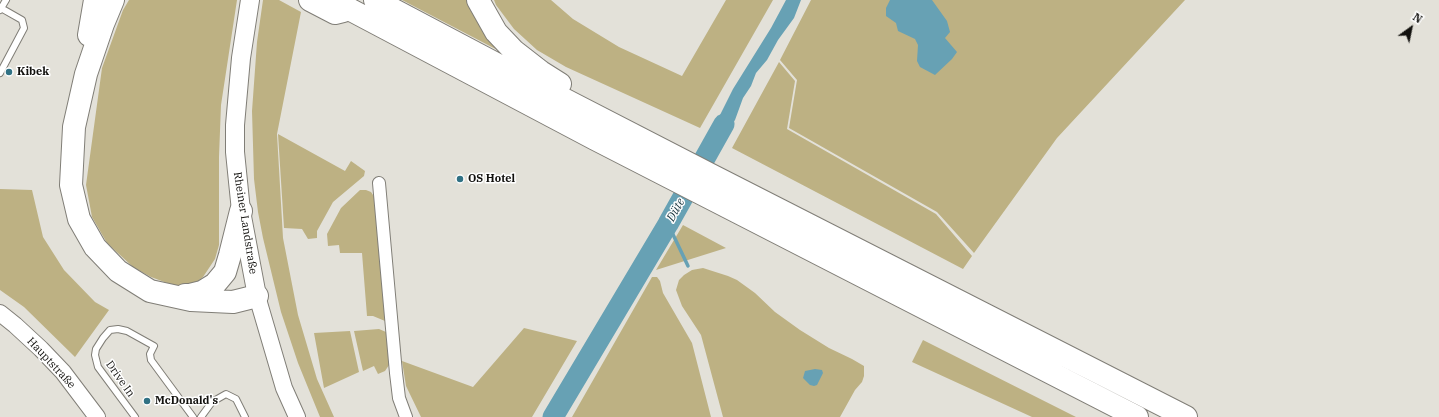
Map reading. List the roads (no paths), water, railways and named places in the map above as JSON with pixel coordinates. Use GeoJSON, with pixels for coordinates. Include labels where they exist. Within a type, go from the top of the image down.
{"type":"FeatureCollection","features":[{"type":"Feature","properties":{"kind":"highway"},"geometry":{"type":"LineString","coordinates":[[86,74],[87,48],[95,0]]}},
{"type":"Feature","properties":{"kind":"highway"},"geometry":{"type":"LineString","coordinates":[[113,0],[86,74],[74,127],[71,185],[79,219],[95,247],[118,271],[150,291],[191,300],[233,302],[257,296]]}},
{"type":"Feature","properties":{"kind":"highway"},"geometry":{"type":"LineString","coordinates":[[310,0],[335,13],[340,5],[1186,417]]}},
{"type":"Feature","properties":{"kind":"highway"},"geometry":{"type":"LineString","coordinates":[[375,0],[603,119],[677,170]]}},
{"type":"Feature","properties":{"kind":"highway"},"geometry":{"type":"LineString","coordinates":[[478,0],[496,32],[514,51],[541,72],[587,99],[603,119]]}},
{"type":"Feature","properties":{"kind":"highway"},"geometry":{"type":"LineString","coordinates":[[706,184],[1137,417]]}},
{"type":"Feature","properties":{"kind":"highway"},"geometry":{"type":"LineString","coordinates":[[150,291],[190,295],[202,292],[215,284],[225,272],[241,211]]}},
{"type":"Feature","properties":{"kind":"main road","name":"Rheiner Landstraße"},"geometry":{"type":"LineString","coordinates":[[250,3],[241,58],[235,125],[235,152],[241,211],[257,296]]}},
{"type":"Feature","properties":{"kind":"street"},"geometry":{"type":"LineString","coordinates":[[379,183],[396,373],[399,398],[406,417]]}},
{"type":"Feature","properties":{"kind":"street","name":"Rheiner Landstraße"},"geometry":{"type":"LineString","coordinates":[[257,296],[284,388],[297,417]]}},
{"type":"Feature","properties":{"kind":"street","name":"Hauptstraße"},"geometry":{"type":"LineString","coordinates":[[0,314],[41,349],[62,372],[97,417]]}},
{"type":"Feature","properties":{"kind":"lane"},"geometry":{"type":"LineString","coordinates":[[0,73],[24,28],[22,20],[1,9],[6,0]]}},
{"type":"Feature","properties":{"kind":"lane","name":"Drive In"},"geometry":{"type":"LineString","coordinates":[[135,417],[98,367],[95,355],[96,349],[110,330],[118,329],[127,331],[154,346],[150,354],[151,360],[193,417]]}},
{"type":"Feature","properties":{"kind":"lane"},"geometry":{"type":"LineString","coordinates":[[201,417],[212,402],[226,394],[236,399],[245,417]]}},
{"type":"Feature","properties":{"kind":"water"},"geometry":{"type":"Polygon","coordinates":[[[786,0],[801,0],[794,18],[778,40],[767,60],[756,73],[751,86],[743,98],[735,120],[714,151],[701,145],[713,129],[733,89],[771,28],[786,0]]]}},
{"type":"Feature","properties":{"kind":"water"},"geometry":{"type":"Polygon","coordinates":[[[890,0],[932,0],[947,21],[950,32],[945,38],[957,52],[952,59],[935,75],[920,67],[917,61],[918,45],[915,39],[898,31],[896,23],[886,16],[886,8],[890,0]]]}},
{"type":"Feature","properties":{"kind":"water"},"geometry":{"type":"Polygon","coordinates":[[[815,369],[822,370],[823,373],[817,385],[814,386],[810,385],[803,378],[805,371],[815,369]]]}},
{"type":"Feature","properties":{"kind":"waterway","name":"Düte"},"geometry":{"type":"LineString","coordinates":[[553,417],[668,224],[724,124]]}},
{"type":"Feature","properties":{"kind":"waterway"},"geometry":{"type":"LineString","coordinates":[[668,224],[688,266]]}},
{"type":"Feature","properties":{"kind":"place","name":"Kibek"},"geometry":{"type":"Point","coordinates":[9,72]}},
{"type":"Feature","properties":{"kind":"place","name":"OS Hotel"},"geometry":{"type":"Point","coordinates":[460,179]}},
{"type":"Feature","properties":{"kind":"place","name":"McDonald's"},"geometry":{"type":"Point","coordinates":[147,401]}}]}
